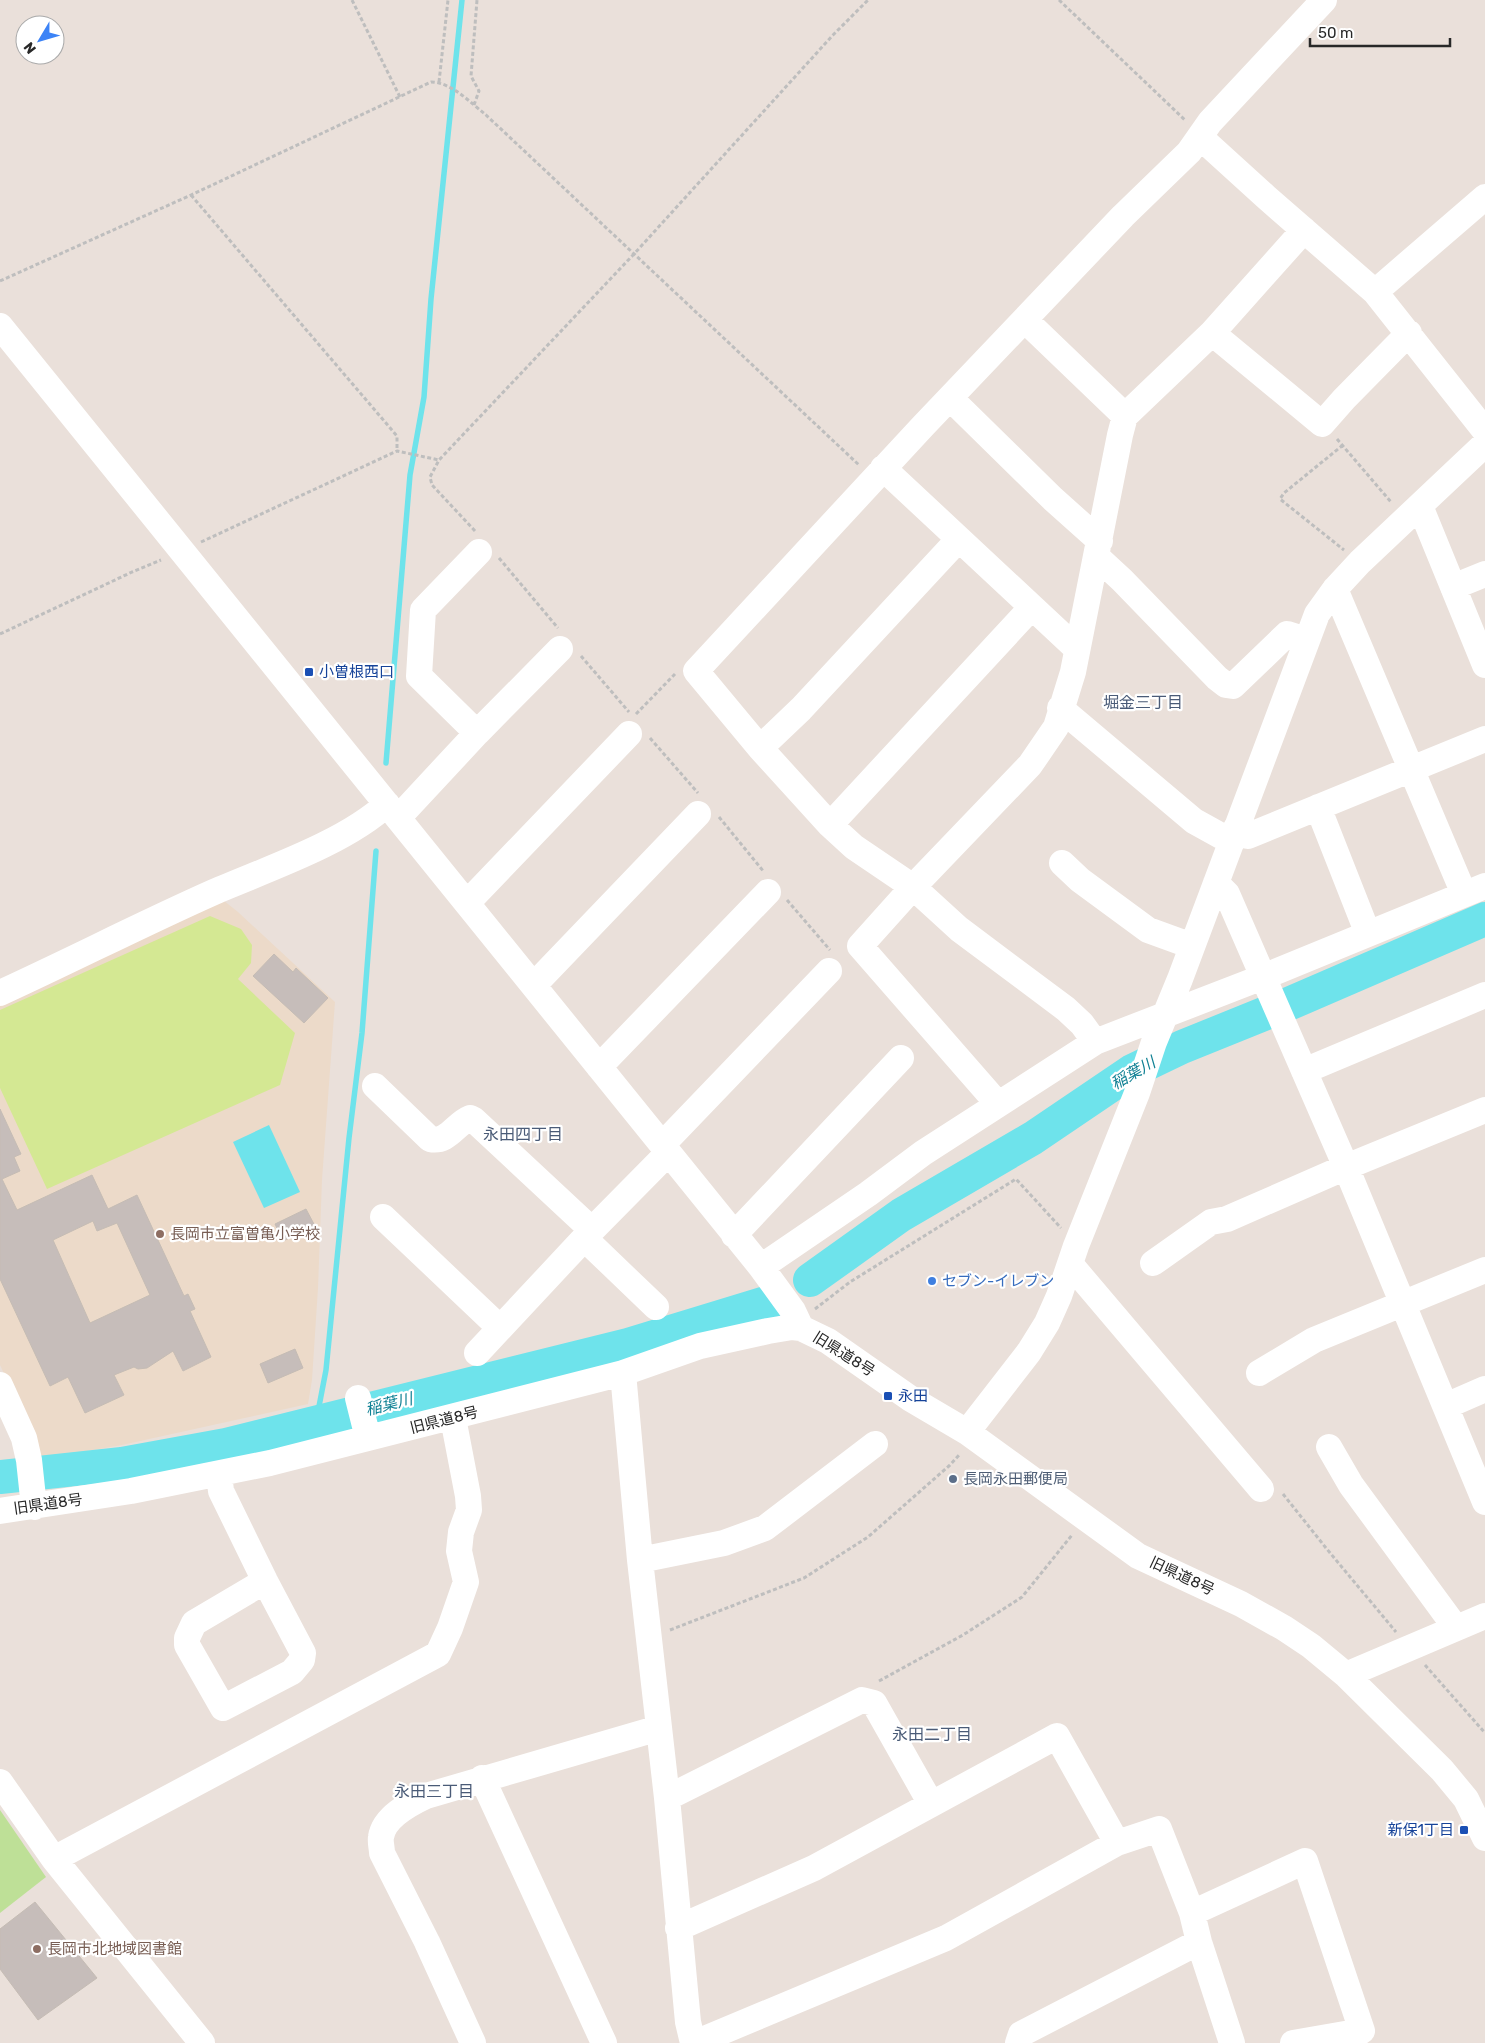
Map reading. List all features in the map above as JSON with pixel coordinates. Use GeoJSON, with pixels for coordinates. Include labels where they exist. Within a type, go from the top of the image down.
{"type":"FeatureCollection","features":[{"type":"Feature","properties":{"kind":"street"},"geometry":{"type":"LineString","coordinates":[[1095,1042],[1082,1024],[1066,1009],[959,929],[913,887],[854,847],[830,825],[760,748],[696,671],[950,398],[1123,216],[1189,152],[1210,122],[1324,0]]}},
{"type":"Feature","properties":{"kind":"street"},"geometry":{"type":"LineString","coordinates":[[1200,137],[1375,292],[1485,431]]}},
{"type":"Feature","properties":{"kind":"street"},"geometry":{"type":"LineString","coordinates":[[1375,292],[1485,197]]}},
{"type":"Feature","properties":{"kind":"street"},"geometry":{"type":"LineString","coordinates":[[998,1104],[860,946],[913,887],[1030,765],[1056,726],[1060,708],[1073,672],[1125,416],[1212,332],[1304,230]]}},
{"type":"Feature","properties":{"kind":"street"},"geometry":{"type":"LineString","coordinates":[[1025,320],[1125,416]]}},
{"type":"Feature","properties":{"kind":"street"},"geometry":{"type":"LineString","coordinates":[[0,326],[184,551],[761,1267],[793,1311],[801,1328]]}},
{"type":"Feature","properties":{"kind":"street"},"geometry":{"type":"LineString","coordinates":[[1212,332],[1322,424],[1409,333]]}},
{"type":"Feature","properties":{"kind":"street"},"geometry":{"type":"LineString","coordinates":[[950,398],[1053,499],[1226,685],[1233,686],[1288,634],[1306,640]]}},
{"type":"Feature","properties":{"kind":"street"},"geometry":{"type":"LineString","coordinates":[[970,1435],[1034,1345],[1047,1323],[1137,1092],[1154,1042],[1317,614],[1335,589],[1360,562],[1485,444]]}},
{"type":"Feature","properties":{"kind":"street"},"geometry":{"type":"LineString","coordinates":[[879,474],[958,540],[1077,649]]}},
{"type":"Feature","properties":{"kind":"street"},"geometry":{"type":"LineString","coordinates":[[1412,513],[1453,587],[1485,665]]}},
{"type":"Feature","properties":{"kind":"street"},"geometry":{"type":"LineString","coordinates":[[760,748],[801,709],[958,540]]}},
{"type":"Feature","properties":{"kind":"street"},"geometry":{"type":"LineString","coordinates":[[477,734],[419,676],[423,610],[479,552]]}},
{"type":"Feature","properties":{"kind":"street"},"geometry":{"type":"LineString","coordinates":[[1453,587],[1485,574]]}},
{"type":"Feature","properties":{"kind":"street"},"geometry":{"type":"LineString","coordinates":[[761,1267],[868,1194],[923,1153],[1095,1042],[1165,1017],[1475,890],[1410,769],[1335,589]]}},
{"type":"Feature","properties":{"kind":"street"},"geometry":{"type":"LineString","coordinates":[[830,825],[1031,608]]}},
{"type":"Feature","properties":{"kind":"street"},"geometry":{"type":"LineString","coordinates":[[0,993],[392,811],[567,649]]}},
{"type":"Feature","properties":{"kind":"street"},"geometry":{"type":"LineString","coordinates":[[1060,708],[1194,821],[1234,835],[1248,836],[1485,739]]}},
{"type":"Feature","properties":{"kind":"street"},"geometry":{"type":"LineString","coordinates":[[467,903],[636,727]]}},
{"type":"Feature","properties":{"kind":"street"},"geometry":{"type":"LineString","coordinates":[[1318,807],[1368,934]]}},
{"type":"Feature","properties":{"kind":"street"},"geometry":{"type":"LineString","coordinates":[[534,985],[705,809]]}},
{"type":"Feature","properties":{"kind":"street"},"geometry":{"type":"LineString","coordinates":[[1062,863],[1080,880],[1148,930],[1192,946]]}},
{"type":"Feature","properties":{"kind":"street"},"geometry":{"type":"LineString","coordinates":[[1216,883],[1228,894],[1346,1167],[1485,1502]]}},
{"type":"Feature","properties":{"kind":"street"},"geometry":{"type":"LineString","coordinates":[[599,1067],[773,888]]}},
{"type":"Feature","properties":{"kind":"street"},"geometry":{"type":"LineString","coordinates":[[477,1353],[828,971]]}},
{"type":"Feature","properties":{"kind":"street"},"geometry":{"type":"LineString","coordinates":[[1304,1071],[1485,995]]}},
{"type":"Feature","properties":{"kind":"street"},"geometry":{"type":"LineString","coordinates":[[734,1235],[901,1058]]}},
{"type":"Feature","properties":{"kind":"street"},"geometry":{"type":"LineString","coordinates":[[375,1086],[430,1139],[437,1141],[445,1137],[465,1120],[470,1118],[474,1120],[588,1234],[656,1307]]}},
{"type":"Feature","properties":{"kind":"street"},"geometry":{"type":"LineString","coordinates":[[1153,1263],[1211,1222],[1226,1219],[1485,1110]]}},
{"type":"Feature","properties":{"kind":"street"},"geometry":{"type":"LineString","coordinates":[[383,1216],[500,1328]]}},
{"type":"Feature","properties":{"kind":"street"},"geometry":{"type":"LineString","coordinates":[[1071,1265],[1261,1489]]}},
{"type":"Feature","properties":{"kind":"street"},"geometry":{"type":"LineString","coordinates":[[1259,1373],[1314,1340],[1485,1270]]}},
{"type":"Feature","properties":{"kind":"street","name":"旧県道8号"},"geometry":{"type":"LineString","coordinates":[[0,1511],[34,1507],[220,1474],[367,1434],[453,1418],[623,1373],[700,1346],[768,1330],[801,1328],[828,1341],[911,1399],[970,1435],[1138,1556],[1241,1604],[1284,1628],[1311,1646],[1346,1675],[1442,1770],[1466,1799],[1485,1838]]}},
{"type":"Feature","properties":{"kind":"street"},"geometry":{"type":"LineString","coordinates":[[623,1373],[640,1560],[667,1798],[678,1928],[688,2022],[694,2043],[946,1938],[1117,1843],[1159,1829],[1192,1913],[1199,1942],[1232,2043]]}},
{"type":"Feature","properties":{"kind":"street"},"geometry":{"type":"LineString","coordinates":[[0,1385],[24,1438],[29,1460],[34,1507]]}},
{"type":"Feature","properties":{"kind":"street"},"geometry":{"type":"LineString","coordinates":[[1446,1406],[1485,1389]]}},
{"type":"Feature","properties":{"kind":"street"},"geometry":{"type":"LineString","coordinates":[[358,1398],[367,1434]]}},
{"type":"Feature","properties":{"kind":"street"},"geometry":{"type":"LineString","coordinates":[[54,1859],[438,1654],[450,1628],[466,1582],[460,1551],[461,1532],[469,1510],[468,1496],[453,1418]]}},
{"type":"Feature","properties":{"kind":"street"},"geometry":{"type":"LineString","coordinates":[[640,1560],[724,1543],[765,1528],[875,1444]]}},
{"type":"Feature","properties":{"kind":"street"},"geometry":{"type":"LineString","coordinates":[[1329,1447],[1351,1485],[1456,1628]]}},
{"type":"Feature","properties":{"kind":"street"},"geometry":{"type":"LineString","coordinates":[[220,1474],[221,1491],[264,1581],[303,1653],[302,1660],[292,1672],[223,1708],[187,1645],[187,1638],[194,1623],[264,1581]]}},
{"type":"Feature","properties":{"kind":"street"},"geometry":{"type":"LineString","coordinates":[[1346,1675],[1485,1616]]}},
{"type":"Feature","properties":{"kind":"street"},"geometry":{"type":"LineString","coordinates":[[667,1798],[862,1700],[874,1703],[931,1804]]}},
{"type":"Feature","properties":{"kind":"street"},"geometry":{"type":"LineString","coordinates":[[473,2043],[428,1942],[382,1853],[380,1838],[385,1825],[406,1805],[426,1796],[482,1778],[659,1728]]}},
{"type":"Feature","properties":{"kind":"street"},"geometry":{"type":"LineString","coordinates":[[678,1928],[814,1868],[1057,1736],[1117,1843]]}},
{"type":"Feature","properties":{"kind":"street"},"geometry":{"type":"LineString","coordinates":[[482,1778],[604,2043]]}},
{"type":"Feature","properties":{"kind":"street"},"geometry":{"type":"LineString","coordinates":[[0,1782],[54,1859],[202,2043]]}},
{"type":"Feature","properties":{"kind":"street"},"geometry":{"type":"LineString","coordinates":[[1192,1913],[1305,1861],[1362,2031],[1293,2043]]}},
{"type":"Feature","properties":{"kind":"street"},"geometry":{"type":"LineString","coordinates":[[1018,2043],[1021,2034],[1199,1942]]}},
{"type":"Feature","properties":{"kind":"path"},"geometry":{"type":"LineString","coordinates":[[352,0],[400,97]]}},
{"type":"Feature","properties":{"kind":"path"},"geometry":{"type":"LineString","coordinates":[[441,82],[448,0]]}},
{"type":"Feature","properties":{"kind":"path"},"geometry":{"type":"LineString","coordinates":[[474,105],[479,91],[471,76],[477,0]]}},
{"type":"Feature","properties":{"kind":"path"},"geometry":{"type":"LineString","coordinates":[[0,634],[398,451],[439,460],[634,254],[833,35],[868,0]]}},
{"type":"Feature","properties":{"kind":"path"},"geometry":{"type":"LineString","coordinates":[[1059,0],[1192,126],[1200,137]]}},
{"type":"Feature","properties":{"kind":"path"},"geometry":{"type":"LineString","coordinates":[[0,282],[431,82],[441,82],[474,105],[634,254],[879,474]]}},
{"type":"Feature","properties":{"kind":"path"},"geometry":{"type":"LineString","coordinates":[[191,194],[397,436],[398,451]]}},
{"type":"Feature","properties":{"kind":"path"},"geometry":{"type":"LineString","coordinates":[[1322,424],[1412,513]]}},
{"type":"Feature","properties":{"kind":"path"},"geometry":{"type":"LineString","coordinates":[[1343,445],[1284,493],[1280,499],[1360,562]]}},
{"type":"Feature","properties":{"kind":"path"},"geometry":{"type":"LineString","coordinates":[[567,649],[773,888],[840,961],[828,971]]}},
{"type":"Feature","properties":{"kind":"path"},"geometry":{"type":"LineString","coordinates":[[649,1640],[695,1619],[804,1578],[868,1537],[950,1465],[970,1435]]}},
{"type":"Feature","properties":{"kind":"path"},"geometry":{"type":"LineString","coordinates":[[862,1700],[872,1685],[963,1635],[1022,1597],[1085,1518]]}},
{"type":"Feature","properties":{"kind":"path"},"geometry":{"type":"LineString","coordinates":[[1424,1664],[1485,1733]]}},
{"type":"Feature","properties":{"kind":"shaded area","name":"長岡市立富曽亀小学校"},"geometry":{"type":"Polygon","coordinates":[[[223,900],[335,1002],[322,1180],[312,1380],[308,1404],[122,1445],[41,1459],[30,1430],[0,1365],[0,1002],[223,900]]]}},
{"type":"Feature","properties":{"kind":"green space"},"geometry":{"type":"Polygon","coordinates":[[[210,916],[241,929],[252,945],[251,963],[238,979],[295,1033],[280,1085],[47,1189],[0,1088],[0,1010],[210,916]]]}},
{"type":"Feature","properties":{"kind":"green space"},"geometry":{"type":"Polygon","coordinates":[[[0,1810],[46,1877],[0,1913],[0,1810]]]}},
{"type":"Feature","properties":{"kind":"water"},"geometry":{"type":"Polygon","coordinates":[[[269,1125],[300,1192],[264,1208],[233,1142],[269,1125]]]}},
{"type":"Feature","properties":{"kind":"building"},"geometry":{"type":"Polygon","coordinates":[[[274,954],[293,972],[296,968],[328,998],[304,1023],[253,976],[274,954]]]}},
{"type":"Feature","properties":{"kind":"building"},"geometry":{"type":"Polygon","coordinates":[[[0,1109],[21,1154],[14,1157],[20,1171],[2,1179],[17,1210],[92,1175],[108,1209],[137,1195],[184,1296],[188,1294],[195,1309],[190,1311],[211,1357],[183,1371],[173,1351],[147,1368],[138,1369],[134,1367],[114,1375],[124,1395],[85,1413],[68,1377],[50,1386],[0,1279],[0,1109]],[[93,1221],[53,1240],[90,1323],[150,1295],[117,1223],[97,1231],[93,1221]]]}},
{"type":"Feature","properties":{"kind":"building"},"geometry":{"type":"Polygon","coordinates":[[[306,1209],[315,1226],[283,1241],[275,1224],[306,1209]]]}},
{"type":"Feature","properties":{"kind":"building"},"geometry":{"type":"Polygon","coordinates":[[[295,1349],[303,1368],[268,1383],[260,1364],[295,1349]]]}},
{"type":"Feature","properties":{"kind":"building","name":"長岡市北地域図書館"},"geometry":{"type":"Polygon","coordinates":[[[35,1902],[97,1978],[38,2020],[0,1969],[0,1929],[35,1902]]]}},
{"type":"Feature","properties":{"kind":"waterway"},"geometry":{"type":"LineString","coordinates":[[386,763],[410,475],[424,397],[431,299],[462,0]]}},
{"type":"Feature","properties":{"kind":"waterway"},"geometry":{"type":"LineString","coordinates":[[316,1422],[326,1370],[349,1138],[362,1033],[376,851]]}},
{"type":"Feature","properties":{"kind":"waterway","name":"稲葉川"},"geometry":{"type":"LineString","coordinates":[[810,1280],[901,1215],[1033,1138],[1132,1071],[1182,1047],[1286,1005],[1485,919]]}},
{"type":"Feature","properties":{"kind":"waterway","name":"稲葉川"},"geometry":{"type":"LineString","coordinates":[[0,1477],[122,1464],[226,1445],[628,1345],[772,1301]]}},
{"type":"Feature","properties":{"kind":"place","name":"小曽根西口"},"geometry":{"type":"Point","coordinates":[309,672]}},
{"type":"Feature","properties":{"kind":"place","name":"長岡市立富曽亀小学校"},"geometry":{"type":"Point","coordinates":[160,1234]}},
{"type":"Feature","properties":{"kind":"place","name":"セブン-イレブン"},"geometry":{"type":"Point","coordinates":[932,1281]}},
{"type":"Feature","properties":{"kind":"place","name":"永田"},"geometry":{"type":"Point","coordinates":[888,1396]}},
{"type":"Feature","properties":{"kind":"place","name":"長岡永田郵便局"},"geometry":{"type":"Point","coordinates":[953,1479]}},
{"type":"Feature","properties":{"kind":"place","name":"新保1丁目"},"geometry":{"type":"Point","coordinates":[1464,1830]}},
{"type":"Feature","properties":{"kind":"place","name":"長岡市北地域図書館"},"geometry":{"type":"Point","coordinates":[37,1949]}},
{"type":"Feature","properties":{"kind":"district","name":"堀金三丁目"},"geometry":{"type":"Point","coordinates":[1143,702]}},
{"type":"Feature","properties":{"kind":"district","name":"永田四丁目"},"geometry":{"type":"Point","coordinates":[523,1134]}},
{"type":"Feature","properties":{"kind":"district","name":"永田二丁目"},"geometry":{"type":"Point","coordinates":[932,1734]}},
{"type":"Feature","properties":{"kind":"district","name":"永田三丁目"},"geometry":{"type":"Point","coordinates":[434,1791]}}]}
